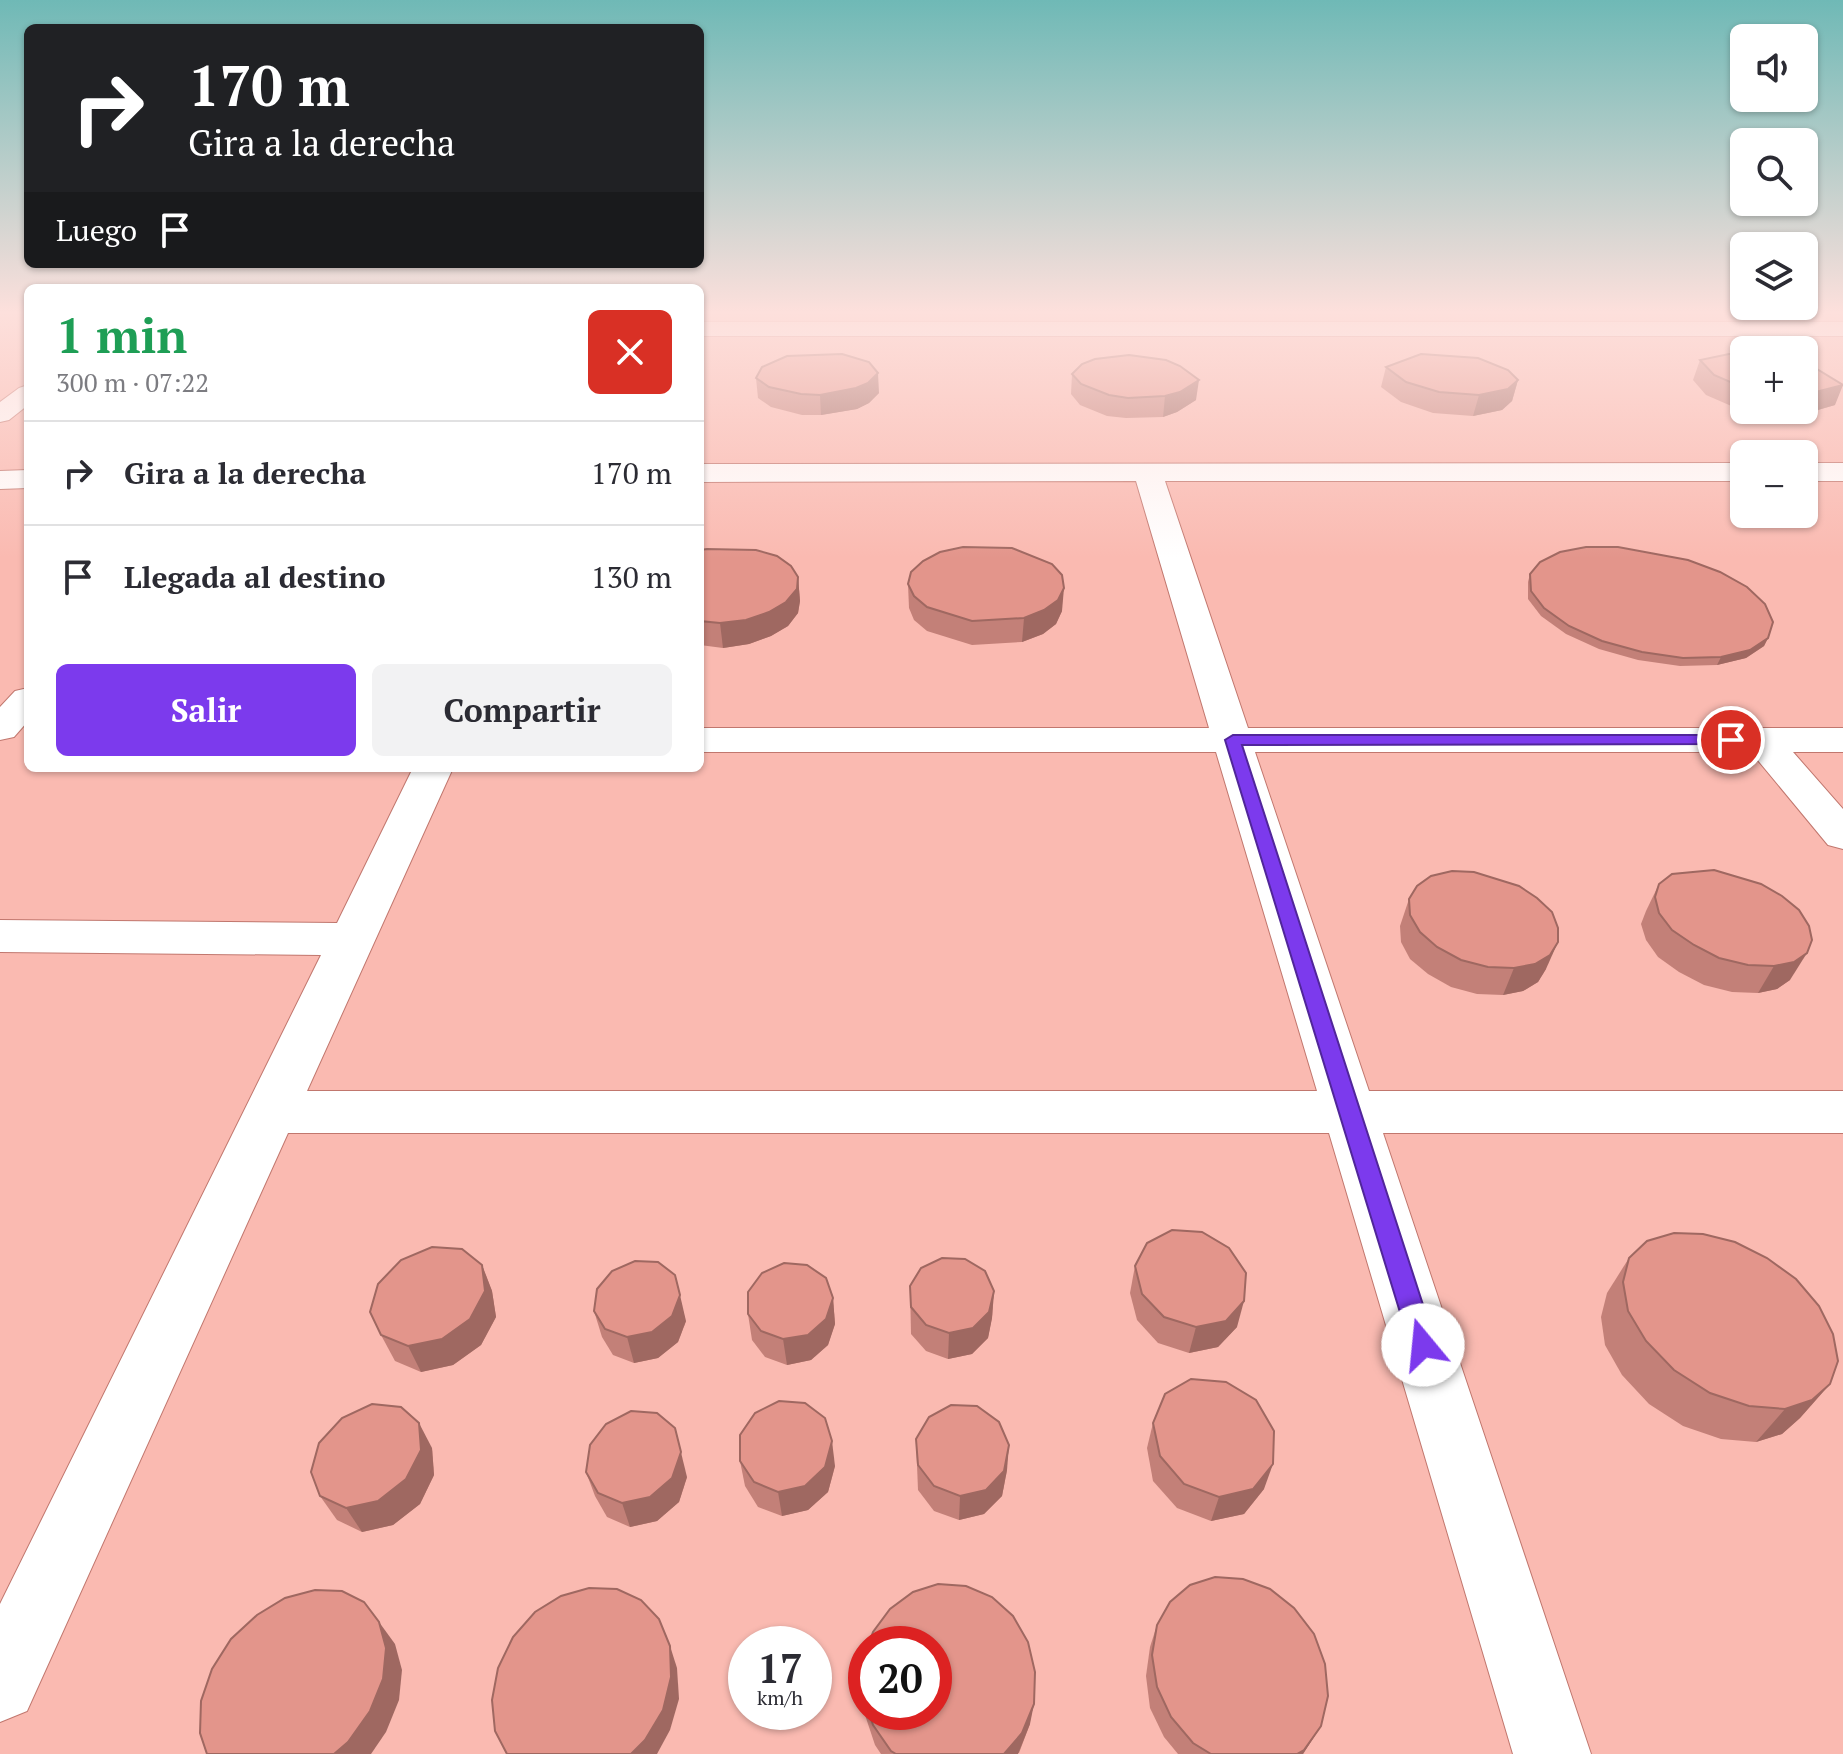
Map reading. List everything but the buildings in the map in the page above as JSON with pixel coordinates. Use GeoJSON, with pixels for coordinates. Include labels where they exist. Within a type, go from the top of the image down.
{"type":"FeatureCollection","features":[{"type":"Feature","properties":{"kind":"lane"},"geometry":{"type":"LineString","coordinates":[[0,414],[24,396]]}},
{"type":"Feature","properties":{"kind":"lane"},"geometry":{"type":"LineString","coordinates":[[704,473],[1730,472]]}},
{"type":"Feature","properties":{"kind":"lane"},"geometry":{"type":"LineString","coordinates":[[1818,472],[1843,472]]}},
{"type":"Feature","properties":{"kind":"lane"},"geometry":{"type":"LineString","coordinates":[[1148,473],[1552,1754]]}},
{"type":"Feature","properties":{"kind":"lane"},"geometry":{"type":"LineString","coordinates":[[0,480],[24,479]]}},
{"type":"Feature","properties":{"kind":"lane"},"geometry":{"type":"LineString","coordinates":[[0,729],[24,703]]}},
{"type":"Feature","properties":{"kind":"lane"},"geometry":{"type":"LineString","coordinates":[[0,740],[24,740]]}},
{"type":"Feature","properties":{"kind":"lane"},"geometry":{"type":"LineString","coordinates":[[704,740],[1843,740]]}},
{"type":"Feature","properties":{"kind":"lane"},"geometry":{"type":"LineString","coordinates":[[1762,740],[1843,836]]}},
{"type":"Feature","properties":{"kind":"lane"},"geometry":{"type":"LineString","coordinates":[[0,1684],[431,772]]}},
{"type":"Feature","properties":{"kind":"lane"},"geometry":{"type":"LineString","coordinates":[[0,936],[353,939]]}},
{"type":"Feature","properties":{"kind":"lane"},"geometry":{"type":"LineString","coordinates":[[271,1112],[1843,1112]]}},
{"type":"Feature","properties":{"kind":"route"},"geometry":{"type":"LineString","coordinates":[[1423,1345],[1233,740],[1731,740]]}}]}
